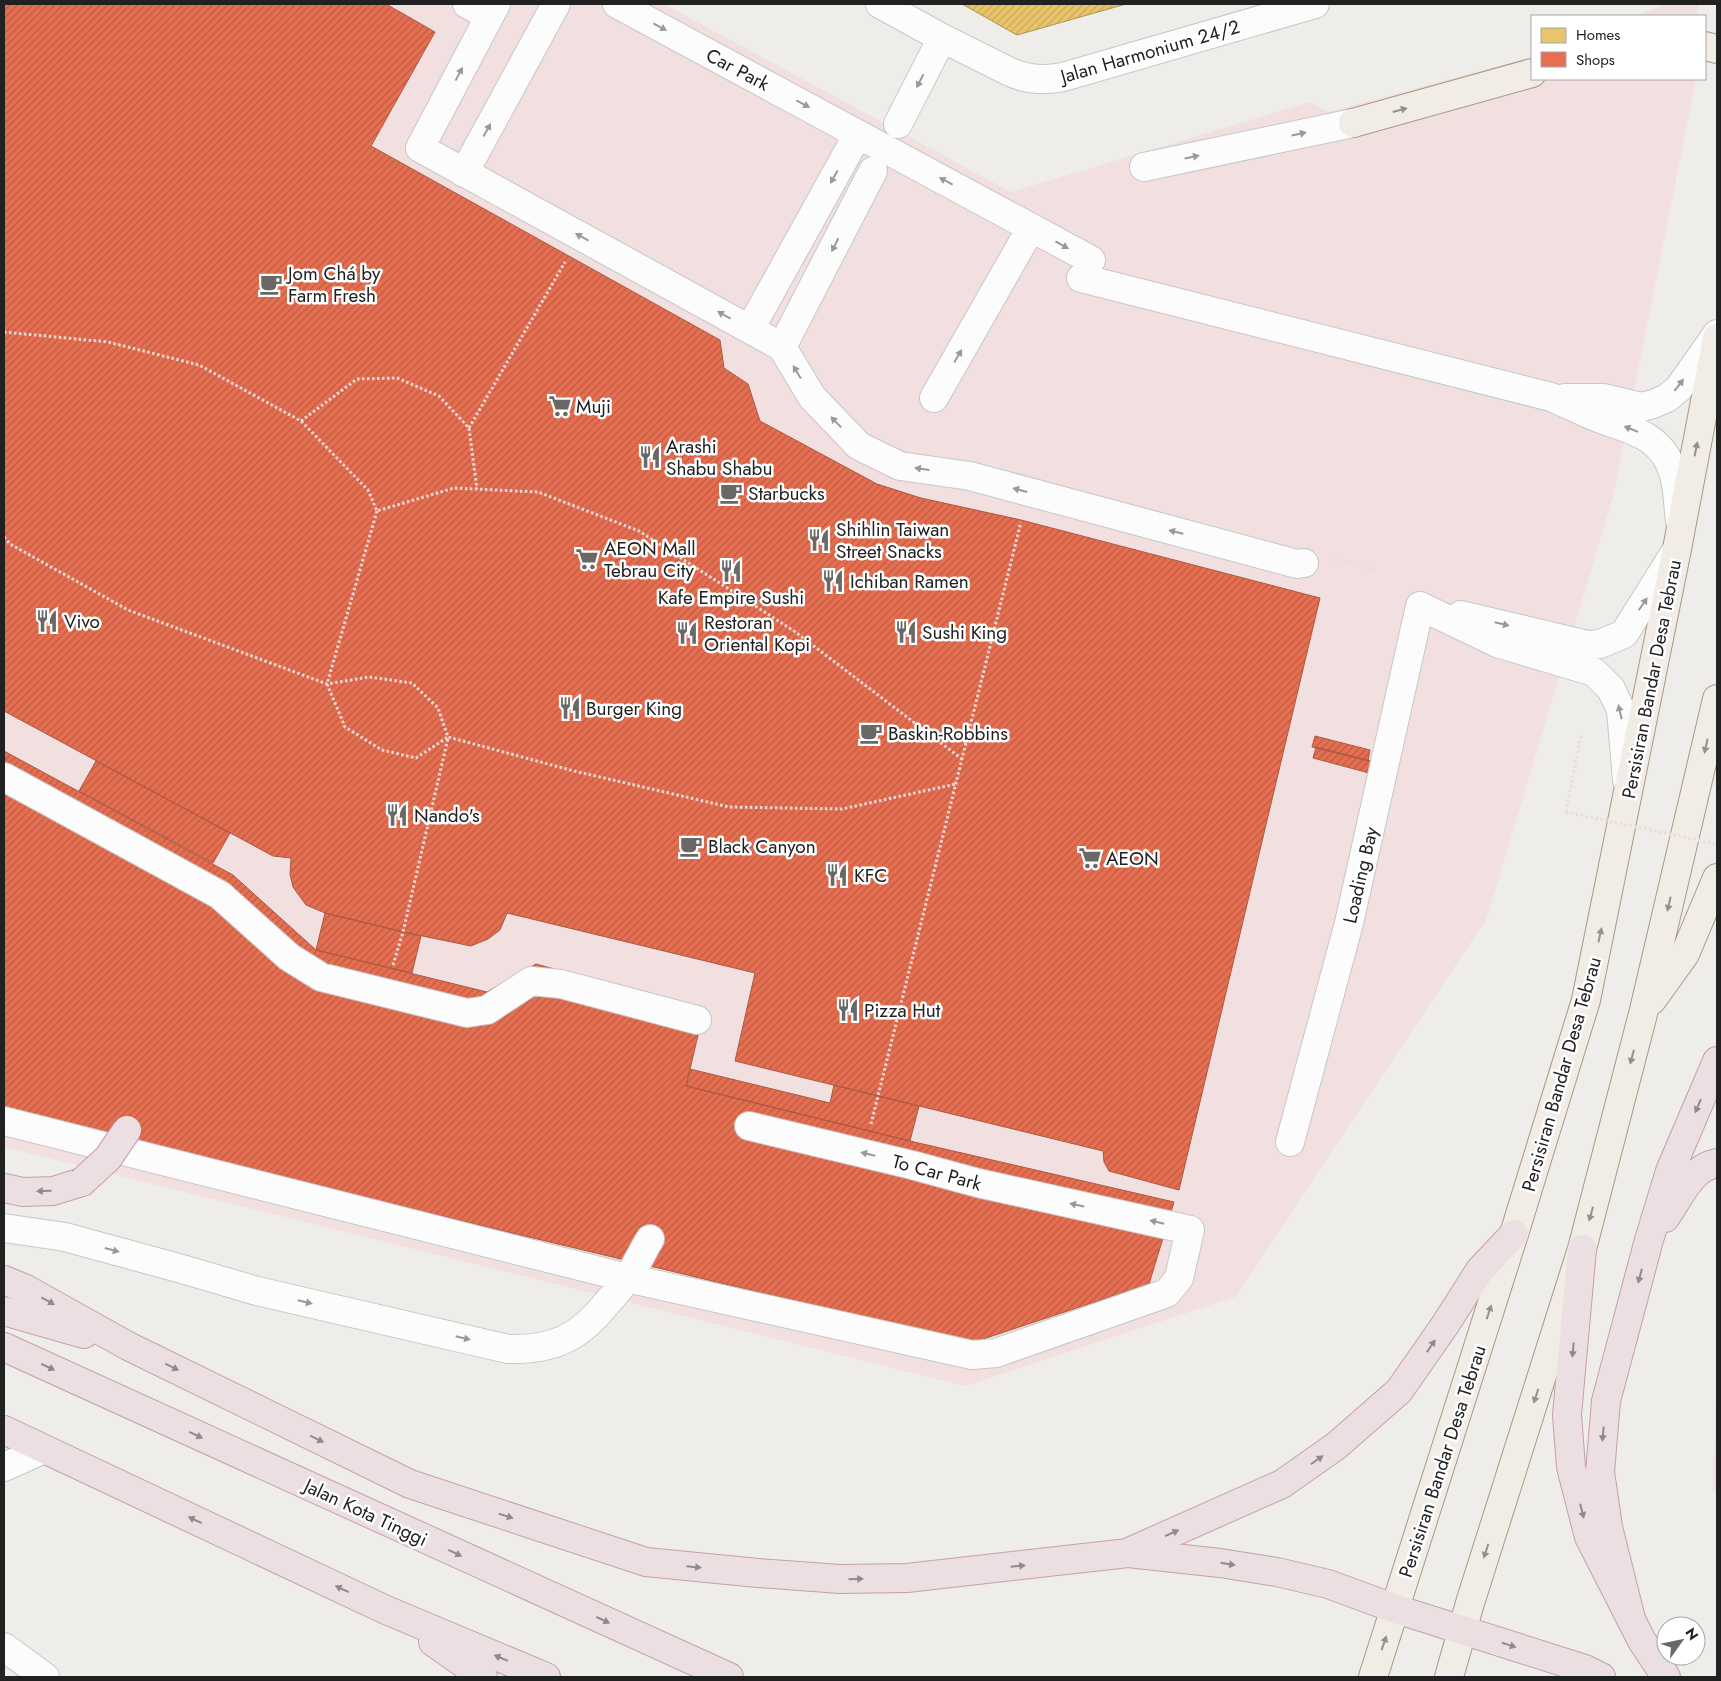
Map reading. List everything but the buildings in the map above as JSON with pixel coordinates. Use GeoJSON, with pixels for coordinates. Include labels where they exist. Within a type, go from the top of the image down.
{"type":"FeatureCollection","features":[{"type":"Feature","properties":{"kind":"highway"},"geometry":{"type":"LineString","coordinates":[[1631,1619],[1608,1527],[1600,1472],[1606,1401],[1649,1240],[1670,1172],[1717,1061]]}},
{"type":"Feature","properties":{"kind":"highway"},"geometry":{"type":"LineString","coordinates":[[4,1188],[23,1192],[53,1191],[82,1182],[108,1158],[127,1130]]}},
{"type":"Feature","properties":{"kind":"highway"},"geometry":{"type":"LineString","coordinates":[[1649,1240],[1697,1172],[1709,1164],[1717,1163]]}},
{"type":"Feature","properties":{"kind":"highway"},"geometry":{"type":"LineString","coordinates":[[1128,1553],[1282,1484],[1336,1446],[1399,1391],[1445,1325],[1480,1270],[1514,1234]]}},
{"type":"Feature","properties":{"kind":"highway"},"geometry":{"type":"LineString","coordinates":[[1582,1249],[1567,1415],[1571,1467],[1589,1537],[1642,1641],[1666,1677]]}},
{"type":"Feature","properties":{"kind":"highway"},"geometry":{"type":"LineString","coordinates":[[4,1280],[26,1289],[128,1346],[410,1484],[646,1562],[758,1573],[850,1579],[907,1578],[1128,1553],[1220,1563],[1277,1572],[1328,1584],[1396,1609],[1585,1669],[1601,1677]]}},
{"type":"Feature","properties":{"kind":"highway"},"geometry":{"type":"LineString","coordinates":[[4,1311],[128,1346]]}},
{"type":"Feature","properties":{"kind":"highway","name":"Jalan Kota Tinggi"},"geometry":{"type":"LineString","coordinates":[[4,1347],[729,1677]]}},
{"type":"Feature","properties":{"kind":"highway"},"geometry":{"type":"LineString","coordinates":[[4,1430],[386,1610],[546,1677]]}},
{"type":"Feature","properties":{"kind":"highway"},"geometry":{"type":"LineString","coordinates":[[386,1610],[483,1677]]}},
{"type":"Feature","properties":{"kind":"main road"},"geometry":{"type":"LineString","coordinates":[[1353,123],[1531,73]]}},
{"type":"Feature","properties":{"kind":"main road","name":"Persisiran Bandar Desa Tebrau"},"geometry":{"type":"LineString","coordinates":[[1373,1677],[1514,1234],[1586,1000],[1679,538],[1717,338]]}},
{"type":"Feature","properties":{"kind":"main road"},"geometry":{"type":"LineString","coordinates":[[1449,1677],[1462,1630],[1582,1249],[1644,1010],[1717,698]]}},
{"type":"Feature","properties":{"kind":"main road"},"geometry":{"type":"LineString","coordinates":[[1644,1010],[1685,954],[1717,878]]}},
{"type":"Feature","properties":{"kind":"street"},"geometry":{"type":"LineString","coordinates":[[464,172],[556,4]]}},
{"type":"Feature","properties":{"kind":"street","name":"Car Park"},"geometry":{"type":"LineString","coordinates":[[618,4],[1031,228],[1086,269],[1552,397]]}},
{"type":"Feature","properties":{"kind":"street","name":"Jalan Harmonium 24/2"},"geometry":{"type":"LineString","coordinates":[[880,4],[942,38],[1020,76],[1042,80],[1052,79],[1315,4]]}},
{"type":"Feature","properties":{"kind":"street"},"geometry":{"type":"LineString","coordinates":[[484,8],[420,148],[782,347],[812,397],[859,446],[900,466],[970,476],[1297,564],[1316,560]]}},
{"type":"Feature","properties":{"kind":"street"},"geometry":{"type":"LineString","coordinates":[[898,124],[942,38]]}},
{"type":"Feature","properties":{"kind":"street"},"geometry":{"type":"LineString","coordinates":[[1144,167],[1353,123]]}},
{"type":"Feature","properties":{"kind":"street"},"geometry":{"type":"LineString","coordinates":[[750,330],[858,134]]}},
{"type":"Feature","properties":{"kind":"street"},"geometry":{"type":"LineString","coordinates":[[782,347],[873,171]]}},
{"type":"Feature","properties":{"kind":"street"},"geometry":{"type":"LineString","coordinates":[[934,398],[1031,228]]}},
{"type":"Feature","properties":{"kind":"street"},"geometry":{"type":"LineString","coordinates":[[1552,397],[1604,398],[1642,407],[1653,404],[1667,398],[1679,388],[1717,334]]}},
{"type":"Feature","properties":{"kind":"street"},"geometry":{"type":"LineString","coordinates":[[1420,606],[1505,624],[1588,645],[1600,644],[1624,634],[1679,538],[1674,476],[1668,460],[1660,448],[1636,430],[1601,419],[1552,397]]}},
{"type":"Feature","properties":{"kind":"street"},"geometry":{"type":"LineString","coordinates":[[1420,606],[1497,643],[1594,672],[1612,689],[1621,710],[1628,795]]}},
{"type":"Feature","properties":{"kind":"street","name":"Loading Bay"},"geometry":{"type":"LineString","coordinates":[[1290,1142],[1349,923],[1420,606]]}},
{"type":"Feature","properties":{"kind":"street"},"geometry":{"type":"LineString","coordinates":[[4,777],[220,895],[289,956],[321,977],[467,1013],[487,1010],[531,981],[561,984],[696,1020]]}},
{"type":"Feature","properties":{"kind":"street"},"geometry":{"type":"LineString","coordinates":[[4,1121],[627,1278]]}},
{"type":"Feature","properties":{"kind":"street","name":"To Car Park"},"geometry":{"type":"LineString","coordinates":[[627,1278],[972,1355],[996,1353],[1167,1293],[1179,1278],[1190,1230],[978,1183],[749,1126]]}},
{"type":"Feature","properties":{"kind":"street"},"geometry":{"type":"LineString","coordinates":[[4,1228],[65,1237],[257,1291],[508,1349],[528,1349],[559,1342],[578,1333],[594,1320],[627,1278],[650,1238]]}},
{"type":"Feature","properties":{"kind":"street"},"geometry":{"type":"LineString","coordinates":[[4,1467],[44,1448]]}},
{"type":"Feature","properties":{"kind":"street"},"geometry":{"type":"LineString","coordinates":[[4,1646],[45,1677]]}},
{"type":"Feature","properties":{"kind":"path"},"geometry":{"type":"LineString","coordinates":[[468,428],[568,256]]}},
{"type":"Feature","properties":{"kind":"path"},"geometry":{"type":"LineString","coordinates":[[4,332],[108,342],[199,366],[301,420],[368,490],[377,511],[327,684],[345,727],[382,750],[416,758],[448,737],[574,772],[729,808],[842,809],[956,784]]}},
{"type":"Feature","properties":{"kind":"path"},"geometry":{"type":"LineString","coordinates":[[301,420],[357,379],[397,378],[438,396],[468,428],[477,489]]}},
{"type":"Feature","properties":{"kind":"path"},"geometry":{"type":"LineString","coordinates":[[377,511],[454,488],[538,492],[639,531],[794,631],[962,759]]}},
{"type":"Feature","properties":{"kind":"path"},"geometry":{"type":"LineString","coordinates":[[863,1153],[1028,492]]}},
{"type":"Feature","properties":{"kind":"path"},"geometry":{"type":"LineString","coordinates":[[4,537],[10,544],[128,610],[327,684],[369,677],[412,683],[438,708],[448,737],[387,993]]}},
{"type":"Feature","properties":{"kind":"path"},"geometry":{"type":"LineString","coordinates":[[1316,560],[1375,569]]}},
{"type":"Feature","properties":{"kind":"path"},"geometry":{"type":"LineString","coordinates":[[1581,736],[1566,812],[1717,844]]}},
{"type":"Feature","properties":{"kind":"shaded area","name":"AEON Mall Tebrau City"},"geometry":{"type":"Polygon","coordinates":[[[4,4],[664,4],[1011,192],[1310,102],[1328,112],[1531,57],[1531,80],[1696,80],[1613,497],[1487,918],[1235,1297],[965,1386],[4,1147],[4,4]]]}},
{"type":"Feature","properties":{"kind":"shaded area"},"geometry":{"type":"Polygon","coordinates":[[[1666,4],[1698,4],[1697,15],[1638,15],[1666,4]]]}},
{"type":"Feature","properties":{"kind":"shaded area"},"geometry":{"type":"Polygon","coordinates":[[[1717,1367],[1717,1496],[1713,1490],[1717,1367]]]}},
{"type":"Feature","properties":{"kind":"place","name":"Jom Chá by Farm Fresh"},"geometry":{"type":"Point","coordinates":[271,284]}},
{"type":"Feature","properties":{"kind":"place","name":"Muji"},"geometry":{"type":"Point","coordinates":[560,406]}},
{"type":"Feature","properties":{"kind":"place","name":"Arashi Shabu Shabu"},"geometry":{"type":"Point","coordinates":[650,457]}},
{"type":"Feature","properties":{"kind":"place","name":"Starbucks"},"geometry":{"type":"Point","coordinates":[731,493]}},
{"type":"Feature","properties":{"kind":"place","name":"Shihlin Taiwan Street Snacks"},"geometry":{"type":"Point","coordinates":[819,540]}},
{"type":"Feature","properties":{"kind":"place","name":"AEON Mall Tebrau City"},"geometry":{"type":"Point","coordinates":[587,559]}},
{"type":"Feature","properties":{"kind":"place","name":"Kafe Empire Sushi"},"geometry":{"type":"Point","coordinates":[731,571]}},
{"type":"Feature","properties":{"kind":"place","name":"Ichiban Ramen"},"geometry":{"type":"Point","coordinates":[833,581]}},
{"type":"Feature","properties":{"kind":"place","name":"Vivo"},"geometry":{"type":"Point","coordinates":[47,621]}},
{"type":"Feature","properties":{"kind":"place","name":"Sushi King"},"geometry":{"type":"Point","coordinates":[906,632]}},
{"type":"Feature","properties":{"kind":"place","name":"Restoran Oriental Kopi"},"geometry":{"type":"Point","coordinates":[687,633]}},
{"type":"Feature","properties":{"kind":"place","name":"Burger King"},"geometry":{"type":"Point","coordinates":[570,708]}},
{"type":"Feature","properties":{"kind":"place","name":"Baskin-Robbins"},"geometry":{"type":"Point","coordinates":[871,733]}},
{"type":"Feature","properties":{"kind":"place","name":"Nando's"},"geometry":{"type":"Point","coordinates":[397,815]}},
{"type":"Feature","properties":{"kind":"place","name":"Black Canyon"},"geometry":{"type":"Point","coordinates":[691,846]}},
{"type":"Feature","properties":{"kind":"place","name":"AEON"},"geometry":{"type":"Point","coordinates":[1090,858]}},
{"type":"Feature","properties":{"kind":"place","name":"KFC"},"geometry":{"type":"Point","coordinates":[837,875]}},
{"type":"Feature","properties":{"kind":"place","name":"Pizza Hut"},"geometry":{"type":"Point","coordinates":[848,1010]}}]}
